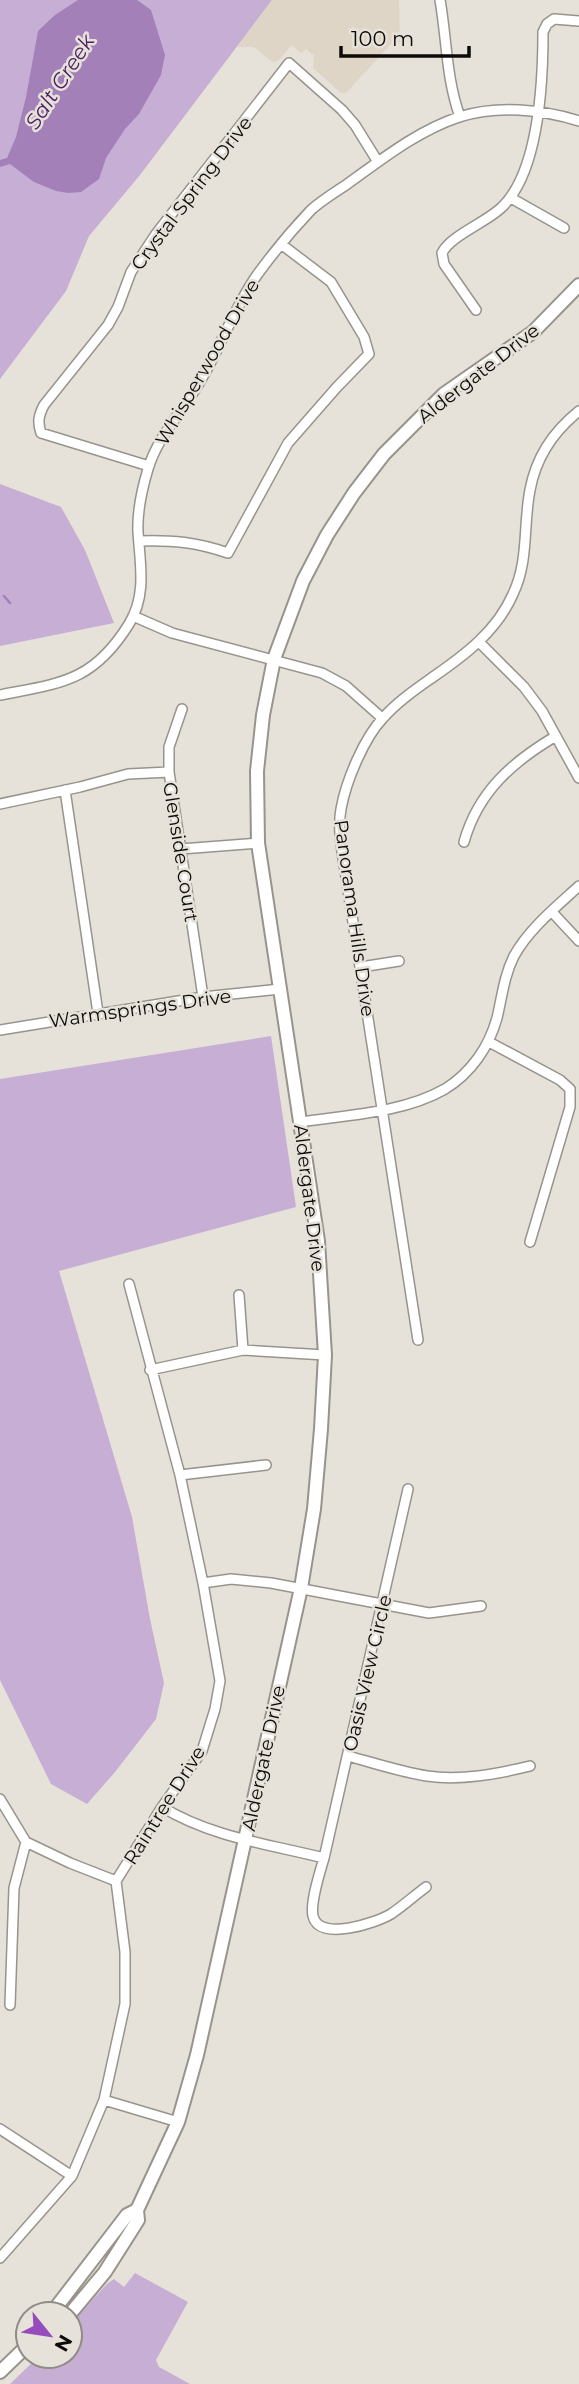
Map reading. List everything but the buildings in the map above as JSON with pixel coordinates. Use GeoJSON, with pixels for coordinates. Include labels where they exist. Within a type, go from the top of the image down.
{"type":"FeatureCollection","features":[{"type":"Feature","properties":{"kind":"street"},"geometry":{"type":"LineString","coordinates":[[440,0],[446,37],[447,75],[460,117]]}},
{"type":"Feature","properties":{"kind":"street"},"geometry":{"type":"LineString","coordinates":[[476,310],[444,264],[442,254],[446,245],[490,218],[511,198],[529,156],[538,111],[543,32],[547,24],[554,19],[579,21]]}},
{"type":"Feature","properties":{"kind":"street","name":"Crystal Spring Drive"},"geometry":{"type":"LineString","coordinates":[[149,466],[41,433],[38,415],[108,325],[131,272],[156,234],[289,63],[342,110],[355,125],[378,162]]}},
{"type":"Feature","properties":{"kind":"street","name":"Whisperwood Drive"},"geometry":{"type":"LineString","coordinates":[[0,695],[65,682],[80,675],[98,663],[113,647],[133,616],[141,588],[139,505],[149,466],[160,441],[204,376],[239,304],[281,244],[313,208],[423,133],[460,117],[508,110],[538,111],[579,121]]}},
{"type":"Feature","properties":{"kind":"street"},"geometry":{"type":"LineString","coordinates":[[511,198],[564,228]]}},
{"type":"Feature","properties":{"kind":"street"},"geometry":{"type":"LineString","coordinates":[[139,541],[177,540],[200,543],[228,553],[288,443],[327,397],[369,354],[364,337],[331,282],[281,244]]}},
{"type":"Feature","properties":{"kind":"street","name":"Aldergate Drive"},"geometry":{"type":"LineString","coordinates":[[84,2300],[138,2220],[138,2210],[178,2122],[197,2055],[301,1588],[315,1496],[325,1355],[318,1241],[258,843],[257,771],[274,659],[303,581],[327,535],[384,454],[444,394],[533,332],[579,285]]}},
{"type":"Feature","properties":{"kind":"street","name":"Panorama Hills Drive"},"geometry":{"type":"LineString","coordinates":[[418,1340],[346,877],[341,810],[349,779],[382,718],[479,642],[494,626],[513,596],[521,573],[530,490],[542,453],[552,437],[579,411]]}},
{"type":"Feature","properties":{"kind":"street"},"geometry":{"type":"LineString","coordinates":[[133,616],[172,633],[322,673],[346,685],[382,718]]}},
{"type":"Feature","properties":{"kind":"street"},"geometry":{"type":"LineString","coordinates":[[479,642],[524,687],[542,711],[579,778]]}},
{"type":"Feature","properties":{"kind":"street","name":"Glenside Court"},"geometry":{"type":"LineString","coordinates":[[182,709],[169,747],[169,772],[203,997]]}},
{"type":"Feature","properties":{"kind":"street"},"geometry":{"type":"LineString","coordinates":[[464,842],[474,812],[492,786],[531,751],[556,736]]}},
{"type":"Feature","properties":{"kind":"street"},"geometry":{"type":"LineString","coordinates":[[0,804],[128,774],[169,772]]}},
{"type":"Feature","properties":{"kind":"street"},"geometry":{"type":"LineString","coordinates":[[65,790],[98,1013]]}},
{"type":"Feature","properties":{"kind":"street"},"geometry":{"type":"LineString","coordinates":[[181,849],[258,843]]}},
{"type":"Feature","properties":{"kind":"street"},"geometry":{"type":"LineString","coordinates":[[300,1122],[381,1110],[408,1103],[445,1089],[472,1067],[489,1042],[505,979],[514,956],[529,934],[579,886]]}},
{"type":"Feature","properties":{"kind":"street"},"geometry":{"type":"LineString","coordinates":[[552,912],[579,941]]}},
{"type":"Feature","properties":{"kind":"street"},"geometry":{"type":"LineString","coordinates":[[361,967],[399,961]]}},
{"type":"Feature","properties":{"kind":"street","name":"Warmsprings Drive"},"geometry":{"type":"LineString","coordinates":[[0,1030],[203,997],[280,989]]}},
{"type":"Feature","properties":{"kind":"street"},"geometry":{"type":"LineString","coordinates":[[489,1042],[560,1080],[570,1089],[570,1107],[530,1242]]}},
{"type":"Feature","properties":{"kind":"street","name":"Raintree Drive"},"geometry":{"type":"LineString","coordinates":[[0,2258],[72,2176],[104,2100],[125,2004],[125,1952],[116,1881],[162,1807],[202,1751],[215,1709],[220,1681],[180,1475],[129,1284]]}},
{"type":"Feature","properties":{"kind":"street"},"geometry":{"type":"LineString","coordinates":[[239,1295],[243,1350]]}},
{"type":"Feature","properties":{"kind":"street"},"geometry":{"type":"LineString","coordinates":[[150,1370],[243,1350],[325,1355]]}},
{"type":"Feature","properties":{"kind":"street"},"geometry":{"type":"LineString","coordinates":[[180,1475],[265,1465]]}},
{"type":"Feature","properties":{"kind":"street","name":"Oasis View Circle"},"geometry":{"type":"LineString","coordinates":[[408,1489],[312,1909],[313,1920],[331,1931],[373,1922],[390,1914],[426,1887]]}},
{"type":"Feature","properties":{"kind":"street"},"geometry":{"type":"LineString","coordinates":[[203,1583],[231,1579],[301,1588],[429,1613],[481,1606]]}},
{"type":"Feature","properties":{"kind":"street"},"geometry":{"type":"LineString","coordinates":[[348,1756],[428,1776],[462,1777],[530,1766]]}},
{"type":"Feature","properties":{"kind":"street"},"geometry":{"type":"LineString","coordinates":[[0,1799],[26,1842],[116,1881]]}},
{"type":"Feature","properties":{"kind":"street"},"geometry":{"type":"LineString","coordinates":[[162,1807],[187,1822],[220,1834],[324,1858]]}},
{"type":"Feature","properties":{"kind":"street"},"geometry":{"type":"LineString","coordinates":[[10,2005],[14,1888],[26,1842]]}},
{"type":"Feature","properties":{"kind":"street"},"geometry":{"type":"LineString","coordinates":[[104,2100],[178,2122]]}},
{"type":"Feature","properties":{"kind":"street"},"geometry":{"type":"LineString","coordinates":[[0,2129],[72,2176]]}},
{"type":"Feature","properties":{"kind":"street","name":"Aldergate Drive"},"geometry":{"type":"LineString","coordinates":[[62,2300],[127,2215],[138,2210]]}},
{"type":"Feature","properties":{"kind":"street"},"geometry":{"type":"LineString","coordinates":[[0,2372],[14,2358]]}},
{"type":"Feature","properties":{"kind":"shaded area"},"geometry":{"type":"Polygon","coordinates":[[[0,0],[272,0],[140,175],[89,236],[66,291],[0,379],[0,0]]]}},
{"type":"Feature","properties":{"kind":"shaded area"},"geometry":{"type":"Polygon","coordinates":[[[272,0],[399,0],[400,43],[392,43],[346,93],[341,93],[313,68],[314,56],[306,49],[301,53],[292,45],[278,61],[272,62],[254,47],[237,47],[272,0]]]}},
{"type":"Feature","properties":{"kind":"shaded area"},"geometry":{"type":"Polygon","coordinates":[[[0,484],[61,507],[85,550],[114,623],[0,646],[0,484]]]}},
{"type":"Feature","properties":{"kind":"shaded area"},"geometry":{"type":"Polygon","coordinates":[[[271,1036],[296,1207],[59,1271],[132,1517],[164,1683],[156,1719],[87,1804],[51,1784],[0,1680],[0,1079],[271,1036]]]}},
{"type":"Feature","properties":{"kind":"shaded area"},"geometry":{"type":"Polygon","coordinates":[[[135,2273],[188,2302],[156,2360],[159,2367],[190,2384],[10,2384],[24,2370],[84,2370],[84,2309],[114,2279],[124,2287],[135,2273]]]}},
{"type":"Feature","properties":{"kind":"water","name":"Salt Creek"},"geometry":{"type":"Polygon","coordinates":[[[78,0],[137,0],[151,10],[165,55],[161,75],[139,114],[125,129],[106,158],[99,179],[81,192],[68,193],[34,182],[10,164],[0,167],[0,160],[7,158],[16,137],[38,31],[55,15],[78,0]]]}},
{"type":"Feature","properties":{"kind":"waterway"},"geometry":{"type":"LineString","coordinates":[[4,596],[10,603]]}}]}
